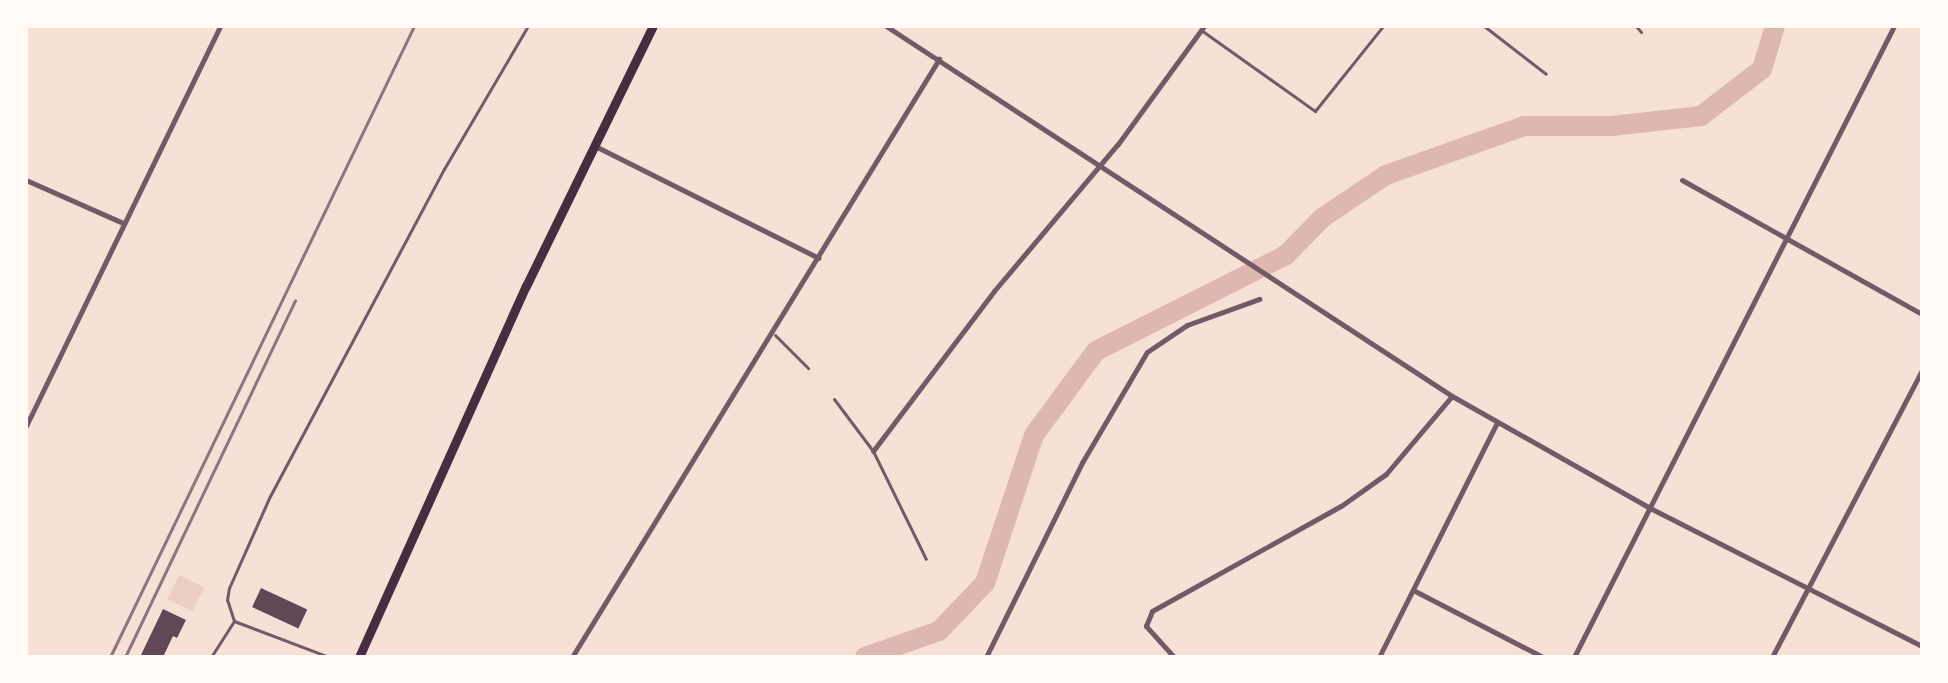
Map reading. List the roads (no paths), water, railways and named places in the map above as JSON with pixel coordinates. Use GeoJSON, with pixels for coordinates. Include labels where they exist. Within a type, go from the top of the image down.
{"type":"FeatureCollection","features":[{"type":"Feature","properties":{"kind":"main road"},"geometry":{"type":"LineString","coordinates":[[359,657],[526,286],[653,26]]}},
{"type":"Feature","properties":{"kind":"street"},"geometry":{"type":"LineString","coordinates":[[26,426],[121,222],[220,26]]}},
{"type":"Feature","properties":{"kind":"street"},"geometry":{"type":"LineString","coordinates":[[886,26],[1452,396],[1648,507],[1922,646]]}},
{"type":"Feature","properties":{"kind":"street"},"geometry":{"type":"LineString","coordinates":[[1574,657],[1894,26]]}},
{"type":"Feature","properties":{"kind":"street"},"geometry":{"type":"LineString","coordinates":[[873,451],[994,291],[1099,167],[1202,28]]}},
{"type":"Feature","properties":{"kind":"street"},"geometry":{"type":"LineString","coordinates":[[572,657],[775,335],[939,59]]}},
{"type":"Feature","properties":{"kind":"street"},"geometry":{"type":"LineString","coordinates":[[595,146],[819,258]]}},
{"type":"Feature","properties":{"kind":"street"},"geometry":{"type":"LineString","coordinates":[[26,180],[121,222]]}},
{"type":"Feature","properties":{"kind":"street"},"geometry":{"type":"LineString","coordinates":[[1682,180],[1922,314]]}},
{"type":"Feature","properties":{"kind":"street"},"geometry":{"type":"LineString","coordinates":[[986,657],[1083,461],[1147,352],[1187,325],[1259,299]]}},
{"type":"Feature","properties":{"kind":"street"},"geometry":{"type":"LineString","coordinates":[[1772,657],[1805,587],[1922,370]]}},
{"type":"Feature","properties":{"kind":"street"},"geometry":{"type":"LineString","coordinates":[[1174,657],[1146,626],[1152,611],[1341,506],[1386,474],[1452,396]]}},
{"type":"Feature","properties":{"kind":"street"},"geometry":{"type":"LineString","coordinates":[[1379,657],[1497,422]]}},
{"type":"Feature","properties":{"kind":"street"},"geometry":{"type":"LineString","coordinates":[[1413,590],[1543,657]]}},
{"type":"Feature","properties":{"kind":"lane"},"geometry":{"type":"LineString","coordinates":[[234,621],[227,600],[229,588],[269,498],[444,169],[528,26]]}},
{"type":"Feature","properties":{"kind":"lane"},"geometry":{"type":"LineString","coordinates":[[1202,28],[1315,111],[1383,26]]}},
{"type":"Feature","properties":{"kind":"lane"},"geometry":{"type":"LineString","coordinates":[[1484,26],[1546,74]]}},
{"type":"Feature","properties":{"kind":"lane"},"geometry":{"type":"LineString","coordinates":[[1636,26],[1641,32]]}},
{"type":"Feature","properties":{"kind":"lane"},"geometry":{"type":"LineString","coordinates":[[775,335],[808,368]]}},
{"type":"Feature","properties":{"kind":"lane"},"geometry":{"type":"LineString","coordinates":[[834,399],[873,451],[926,559]]}},
{"type":"Feature","properties":{"kind":"lane"},"geometry":{"type":"LineString","coordinates":[[211,657],[234,621]]}},
{"type":"Feature","properties":{"kind":"lane"},"geometry":{"type":"LineString","coordinates":[[234,621],[329,657]]}},
{"type":"Feature","properties":{"kind":"waterway"},"geometry":{"type":"LineString","coordinates":[[865,657],[939,631],[985,583],[1034,435],[1096,351],[1286,255],[1322,218],[1386,175],[1524,126],[1612,126],[1701,116],[1762,69],[1775,26]]}},
{"type":"Feature","properties":{"kind":"railway"},"geometry":{"type":"LineString","coordinates":[[110,657],[414,26]]}},
{"type":"Feature","properties":{"kind":"railway"},"geometry":{"type":"LineString","coordinates":[[125,657],[295,301]]}}]}
